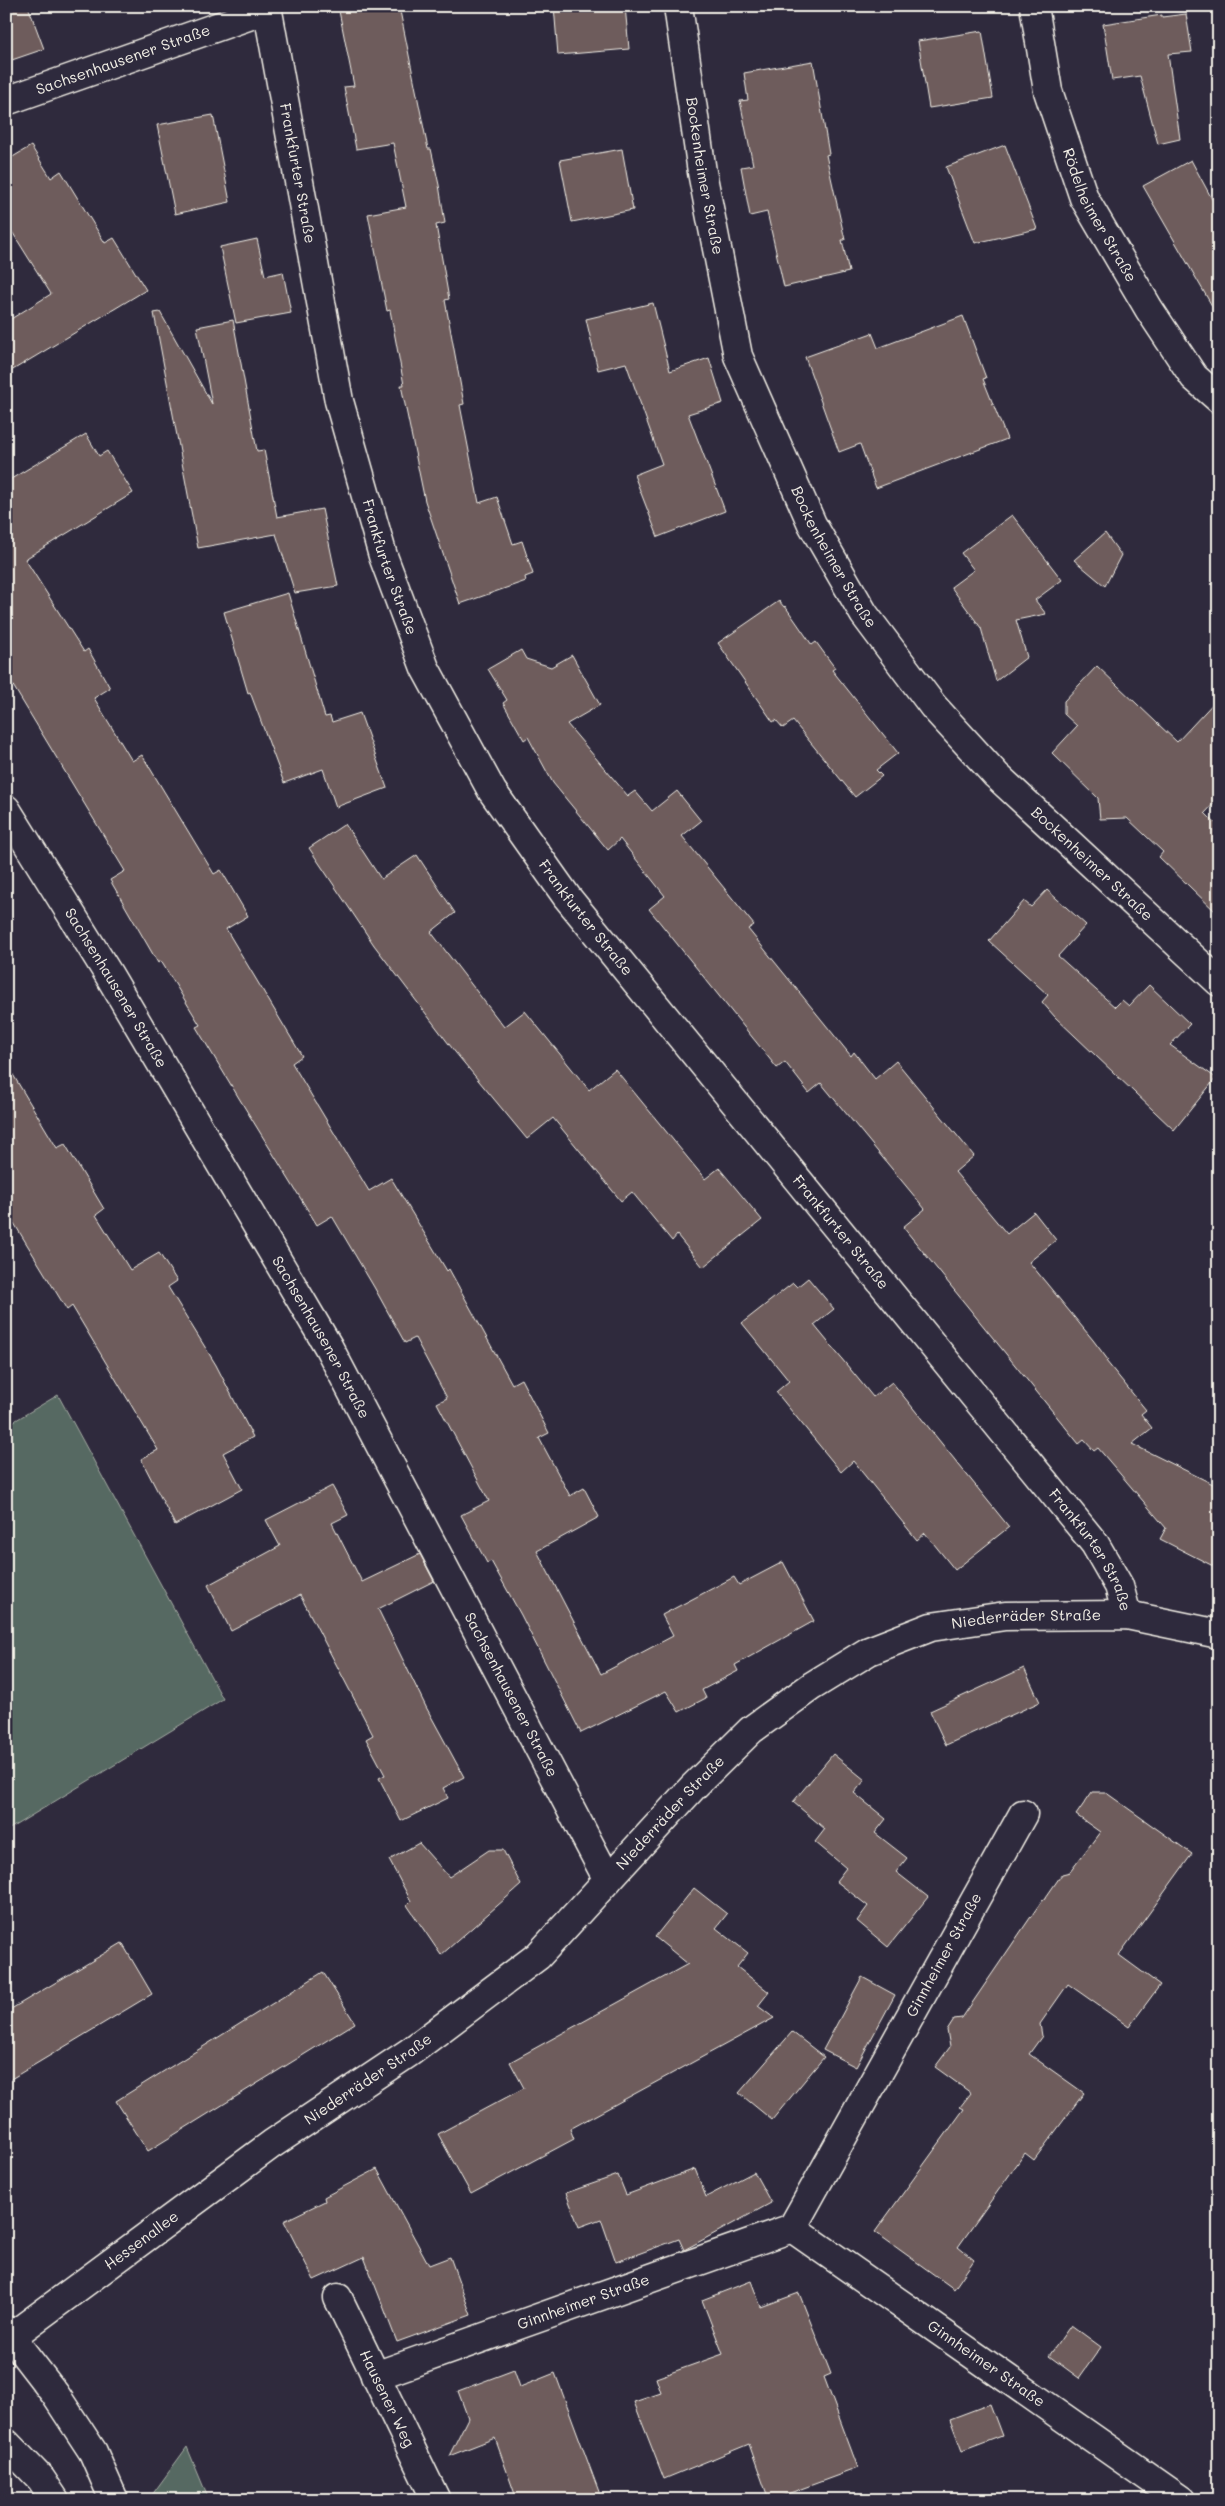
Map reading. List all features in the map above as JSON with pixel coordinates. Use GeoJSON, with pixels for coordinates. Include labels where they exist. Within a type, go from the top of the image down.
{"type":"FeatureCollection","features":[{"type":"Feature","properties":{"kind":"main road","name":"Bockenheimer Straße"},"geometry":{"type":"LineString","coordinates":[[678,6],[702,172],[738,356],[812,524],[864,614],[933,706],[996,774],[1219,982]]}},
{"type":"Feature","properties":{"kind":"main road","name":"Rödelheimer Straße"},"geometry":{"type":"LineString","coordinates":[[1034,6],[1048,91],[1084,198],[1149,309],[1194,377],[1219,399]]}},
{"type":"Feature","properties":{"kind":"main road","name":"Sachsenhausener Straße"},"geometry":{"type":"LineString","coordinates":[[6,101],[267,8]]}},
{"type":"Feature","properties":{"kind":"main road","name":"Frankfurter Straße"},"geometry":{"type":"LineString","coordinates":[[267,8],[339,401],[383,556],[425,668],[492,791],[567,898],[1095,1544],[1119,1586],[1127,1615],[1219,1634]]}},
{"type":"Feature","properties":{"kind":"main road","name":"Sachsenhausener Straße"},"geometry":{"type":"LineString","coordinates":[[6,809],[109,976],[328,1346],[608,1880]]}},
{"type":"Feature","properties":{"kind":"main road","name":"Niederräder Straße"},"geometry":{"type":"LineString","coordinates":[[272,2144],[410,2052],[538,1956],[693,1787],[751,1730],[812,1686],[869,1651],[931,1627],[1006,1616],[1127,1615]]}},
{"type":"Feature","properties":{"kind":"main road","name":"Ginnheimer Straße"},"geometry":{"type":"LineString","coordinates":[[375,2376],[792,2228],[1023,1814]]}},
{"type":"Feature","properties":{"kind":"main road","name":"Hessenallee"},"geometry":{"type":"LineString","coordinates":[[9,2333],[272,2144]]}},
{"type":"Feature","properties":{"kind":"main road","name":"Ginnheimer Straße"},"geometry":{"type":"LineString","coordinates":[[792,2228],[1181,2500]]}},
{"type":"Feature","properties":{"kind":"main road","name":"Hausener Weg"},"geometry":{"type":"LineString","coordinates":[[338,2298],[436,2500]]}},
{"type":"Feature","properties":{"kind":"main road"},"geometry":{"type":"LineString","coordinates":[[9,2333],[55,2394],[93,2452],[114,2500]]}},
{"type":"Feature","properties":{"kind":"main road"},"geometry":{"type":"LineString","coordinates":[[6,2443],[41,2479],[55,2500]]}},
{"type":"Feature","properties":{"kind":"green space"},"geometry":{"type":"Polygon","coordinates":[[[58,1395],[223,1699],[6,1831],[6,1426],[58,1395]]]}},
{"type":"Feature","properties":{"kind":"green space"},"geometry":{"type":"Polygon","coordinates":[[[187,2447],[209,2500],[149,2500],[149,2499],[187,2447]]]}},
{"type":"Feature","properties":{"kind":"building"},"geometry":{"type":"Polygon","coordinates":[[[6,6],[28,6],[44,49],[6,62],[6,6]]]}},
{"type":"Feature","properties":{"kind":"building"},"geometry":{"type":"Polygon","coordinates":[[[338,6],[399,6],[428,149],[431,149],[439,185],[445,223],[436,225],[449,299],[445,300],[464,404],[460,405],[479,503],[497,497],[513,544],[522,541],[533,574],[525,577],[526,581],[460,604],[425,501],[401,385],[404,385],[390,310],[387,311],[368,214],[406,207],[393,143],[356,149],[344,87],[354,86],[338,6]]]}},
{"type":"Feature","properties":{"kind":"building"},"geometry":{"type":"Polygon","coordinates":[[[554,6],[625,6],[629,49],[558,55],[554,6]]]}},
{"type":"Feature","properties":{"kind":"building"},"geometry":{"type":"Polygon","coordinates":[[[1186,14],[1192,52],[1168,54],[1180,139],[1158,144],[1140,76],[1112,80],[1103,24],[1162,15],[1162,17],[1186,14]]]}},
{"type":"Feature","properties":{"kind":"building"},"geometry":{"type":"Polygon","coordinates":[[[982,31],[993,98],[929,108],[918,41],[982,31]]]}},
{"type":"Feature","properties":{"kind":"building"},"geometry":{"type":"Polygon","coordinates":[[[813,61],[829,154],[826,155],[845,240],[842,240],[849,272],[784,287],[767,212],[750,216],[741,167],[753,165],[740,101],[748,100],[744,73],[813,61]]]}},
{"type":"Feature","properties":{"kind":"building"},"geometry":{"type":"Polygon","coordinates":[[[213,115],[230,202],[175,214],[157,125],[213,115]]]}},
{"type":"Feature","properties":{"kind":"building"},"geometry":{"type":"Polygon","coordinates":[[[1005,145],[1037,229],[975,243],[946,167],[1005,145]]]}},
{"type":"Feature","properties":{"kind":"building"},"geometry":{"type":"Polygon","coordinates":[[[31,146],[51,178],[61,171],[105,243],[114,238],[146,290],[6,374],[6,322],[51,294],[6,222],[6,161],[31,146]]]}},
{"type":"Feature","properties":{"kind":"building"},"geometry":{"type":"Polygon","coordinates":[[[622,149],[633,210],[572,222],[560,160],[622,149]]]}},
{"type":"Feature","properties":{"kind":"building"},"geometry":{"type":"Polygon","coordinates":[[[1191,160],[1219,212],[1219,318],[1143,186],[1191,160]]]}},
{"type":"Feature","properties":{"kind":"building"},"geometry":{"type":"Polygon","coordinates":[[[257,239],[265,276],[283,272],[291,313],[236,323],[220,247],[257,239]]]}},
{"type":"Feature","properties":{"kind":"building"},"geometry":{"type":"Polygon","coordinates":[[[653,303],[670,371],[709,358],[723,403],[688,414],[725,511],[658,537],[634,475],[662,464],[626,363],[598,370],[586,319],[653,303]]]}},
{"type":"Feature","properties":{"kind":"building"},"geometry":{"type":"Polygon","coordinates":[[[160,312],[212,404],[197,327],[233,320],[257,451],[264,450],[277,517],[322,509],[338,586],[295,593],[276,534],[198,548],[154,313],[160,312]]]}},
{"type":"Feature","properties":{"kind":"building"},"geometry":{"type":"Polygon","coordinates":[[[963,316],[986,378],[983,379],[1007,439],[876,488],[860,444],[839,452],[805,357],[872,333],[878,348],[963,316]]]}},
{"type":"Feature","properties":{"kind":"building"},"geometry":{"type":"Polygon","coordinates":[[[86,434],[99,456],[107,451],[133,493],[25,559],[84,652],[88,649],[110,688],[94,698],[132,761],[142,755],[214,874],[221,870],[248,916],[226,929],[302,1056],[292,1063],[369,1191],[391,1178],[447,1271],[449,1269],[512,1384],[521,1379],[549,1433],[539,1438],[570,1496],[584,1488],[599,1517],[537,1551],[601,1674],[673,1636],[662,1615],[734,1577],[739,1585],[783,1562],[814,1621],[735,1665],[738,1671],[702,1690],[706,1698],[679,1712],[666,1691],[581,1733],[521,1615],[491,1561],[487,1563],[461,1515],[489,1501],[437,1403],[447,1398],[415,1338],[405,1343],[332,1216],[317,1225],[248,1113],[196,1027],[200,1025],[161,961],[158,963],[110,880],[125,871],[6,674],[6,482],[86,434]]]}},
{"type":"Feature","properties":{"kind":"building"},"geometry":{"type":"Polygon","coordinates":[[[1012,515],[1062,580],[1035,600],[1046,614],[1016,620],[1027,657],[996,681],[981,628],[951,587],[974,570],[961,553],[1012,515]]]}},
{"type":"Feature","properties":{"kind":"building"},"geometry":{"type":"Polygon","coordinates":[[[1105,533],[1121,555],[1105,586],[1074,560],[1105,533]]]}},
{"type":"Feature","properties":{"kind":"building"},"geometry":{"type":"Polygon","coordinates":[[[288,593],[325,717],[330,716],[332,722],[360,713],[387,788],[336,807],[323,769],[284,783],[250,692],[248,693],[224,612],[288,593]]]}},
{"type":"Feature","properties":{"kind":"building"},"geometry":{"type":"Polygon","coordinates":[[[779,601],[785,606],[812,645],[816,642],[835,668],[832,670],[898,753],[876,770],[882,776],[855,797],[793,721],[783,728],[776,720],[773,722],[718,643],[779,601]]]}},
{"type":"Feature","properties":{"kind":"building"},"geometry":{"type":"Polygon","coordinates":[[[521,650],[526,659],[551,667],[572,655],[600,705],[567,724],[628,796],[635,791],[652,811],[677,791],[701,821],[682,836],[754,925],[748,929],[851,1056],[854,1052],[875,1079],[896,1061],[974,1156],[955,1172],[1007,1234],[1034,1212],[1056,1240],[1029,1262],[1093,1340],[1108,1360],[1106,1361],[1146,1410],[1141,1414],[1152,1428],[1132,1444],[1219,1487],[1219,1569],[1160,1539],[1166,1528],[1098,1448],[1094,1451],[1084,1440],[1079,1444],[903,1227],[925,1209],[821,1083],[809,1093],[785,1062],[777,1068],[649,909],[665,896],[620,839],[608,850],[553,783],[528,737],[524,740],[503,703],[507,700],[488,669],[521,650]]]}},
{"type":"Feature","properties":{"kind":"building"},"geometry":{"type":"Polygon","coordinates":[[[1097,666],[1177,742],[1219,697],[1219,798],[1205,813],[1219,827],[1219,915],[1159,857],[1163,852],[1127,818],[1100,819],[1098,798],[1052,753],[1077,726],[1064,714],[1064,701],[1097,666]]]}},
{"type":"Feature","properties":{"kind":"building"},"geometry":{"type":"Polygon","coordinates":[[[345,824],[381,879],[417,855],[455,913],[431,932],[504,1027],[525,1011],[589,1090],[615,1069],[705,1179],[719,1168],[762,1220],[703,1267],[677,1235],[672,1241],[632,1192],[621,1201],[553,1118],[527,1139],[455,1052],[374,945],[309,848],[345,824]]]}},
{"type":"Feature","properties":{"kind":"building"},"geometry":{"type":"Polygon","coordinates":[[[1047,890],[1086,925],[1058,956],[1115,1007],[1122,1000],[1129,1006],[1149,985],[1190,1024],[1170,1045],[1216,1078],[1174,1130],[1055,1017],[1042,1002],[1048,995],[989,941],[1024,901],[1031,907],[1047,890]]]}},
{"type":"Feature","properties":{"kind":"building"},"geometry":{"type":"Polygon","coordinates":[[[6,1063],[57,1148],[65,1144],[104,1209],[96,1215],[130,1270],[159,1253],[177,1281],[168,1287],[216,1365],[253,1437],[223,1453],[242,1489],[175,1525],[141,1459],[158,1450],[72,1306],[67,1310],[6,1210],[6,1063]]]}},
{"type":"Feature","properties":{"kind":"building"},"geometry":{"type":"Polygon","coordinates":[[[808,1278],[834,1309],[814,1325],[873,1397],[892,1382],[1009,1527],[955,1570],[925,1533],[917,1540],[853,1461],[841,1472],[776,1392],[789,1381],[742,1323],[793,1283],[797,1287],[808,1278]]]}},
{"type":"Feature","properties":{"kind":"building"},"geometry":{"type":"Polygon","coordinates":[[[332,1486],[348,1515],[332,1523],[362,1582],[420,1554],[434,1581],[378,1609],[426,1707],[464,1777],[443,1788],[448,1798],[401,1821],[379,1778],[385,1775],[366,1739],[373,1735],[300,1595],[231,1631],[208,1585],[280,1546],[266,1520],[332,1486]]]}},
{"type":"Feature","properties":{"kind":"building"},"geometry":{"type":"Polygon","coordinates":[[[1024,1668],[1040,1702],[946,1745],[930,1711],[1024,1668]]]}},
{"type":"Feature","properties":{"kind":"building"},"geometry":{"type":"Polygon","coordinates":[[[833,1754],[865,1780],[854,1793],[886,1819],[875,1833],[907,1858],[896,1872],[928,1897],[888,1947],[857,1921],[868,1906],[836,1881],[846,1868],[815,1842],[825,1829],[793,1802],[833,1754]]]}},
{"type":"Feature","properties":{"kind":"building"},"geometry":{"type":"Polygon","coordinates":[[[1092,1792],[1105,1792],[1192,1854],[1119,1955],[1160,1985],[1129,2027],[1068,1984],[1040,2024],[1042,2036],[1029,2054],[1084,2093],[1034,2160],[1025,2153],[958,2247],[974,2260],[954,2289],[875,2232],[964,2109],[960,2107],[971,2093],[935,2067],[950,2047],[947,2030],[954,2019],[962,2018],[1043,1899],[1062,1874],[1070,1872],[1100,1832],[1076,1815],[1092,1792]]]}},
{"type":"Feature","properties":{"kind":"building"},"geometry":{"type":"Polygon","coordinates":[[[419,1843],[449,1877],[489,1850],[503,1850],[521,1885],[441,1955],[407,1905],[411,1901],[389,1860],[419,1843]]]}},
{"type":"Feature","properties":{"kind":"building"},"geometry":{"type":"Polygon","coordinates":[[[694,1888],[727,1914],[716,1928],[748,1953],[737,1967],[769,1992],[758,2006],[774,2018],[570,2129],[574,2139],[471,2194],[438,2134],[524,2088],[510,2062],[688,1964],[655,1937],[694,1888]]]}},
{"type":"Feature","properties":{"kind":"building"},"geometry":{"type":"Polygon","coordinates":[[[122,1943],[152,1994],[6,2082],[6,2012],[122,1943]]]}},
{"type":"Feature","properties":{"kind":"building"},"geometry":{"type":"Polygon","coordinates":[[[323,1972],[355,2023],[148,2151],[116,2101],[323,1972]]]}},
{"type":"Feature","properties":{"kind":"building"},"geometry":{"type":"Polygon","coordinates":[[[862,1977],[895,1995],[856,2067],[823,2050],[862,1977]]]}},
{"type":"Feature","properties":{"kind":"building"},"geometry":{"type":"Polygon","coordinates":[[[792,2032],[824,2057],[772,2120],[739,2093],[792,2032]]]}},
{"type":"Feature","properties":{"kind":"building"},"geometry":{"type":"Polygon","coordinates":[[[377,2169],[429,2265],[450,2257],[471,2315],[397,2342],[364,2257],[314,2280],[284,2221],[325,2201],[324,2197],[377,2169]]]}},
{"type":"Feature","properties":{"kind":"building"},"geometry":{"type":"Polygon","coordinates":[[[695,2169],[706,2197],[754,2172],[771,2203],[684,2250],[679,2239],[616,2262],[601,2219],[579,2227],[566,2193],[618,2175],[626,2195],[695,2169]]]}},
{"type":"Feature","properties":{"kind":"building"},"geometry":{"type":"Polygon","coordinates":[[[751,2281],[761,2307],[799,2293],[831,2374],[824,2377],[858,2468],[771,2500],[769,2500],[749,2444],[664,2479],[634,2402],[661,2393],[656,2378],[723,2354],[702,2300],[751,2281]]]}},
{"type":"Feature","properties":{"kind":"building"},"geometry":{"type":"Polygon","coordinates":[[[1071,2325],[1101,2347],[1079,2378],[1049,2356],[1071,2325]]]}},
{"type":"Feature","properties":{"kind":"building"},"geometry":{"type":"Polygon","coordinates":[[[514,2370],[520,2387],[555,2373],[602,2500],[517,2500],[495,2438],[449,2456],[468,2418],[458,2391],[514,2370]]]}},
{"type":"Feature","properties":{"kind":"building"},"geometry":{"type":"Polygon","coordinates":[[[990,2404],[1002,2436],[962,2451],[950,2419],[990,2404]]]}}]}
